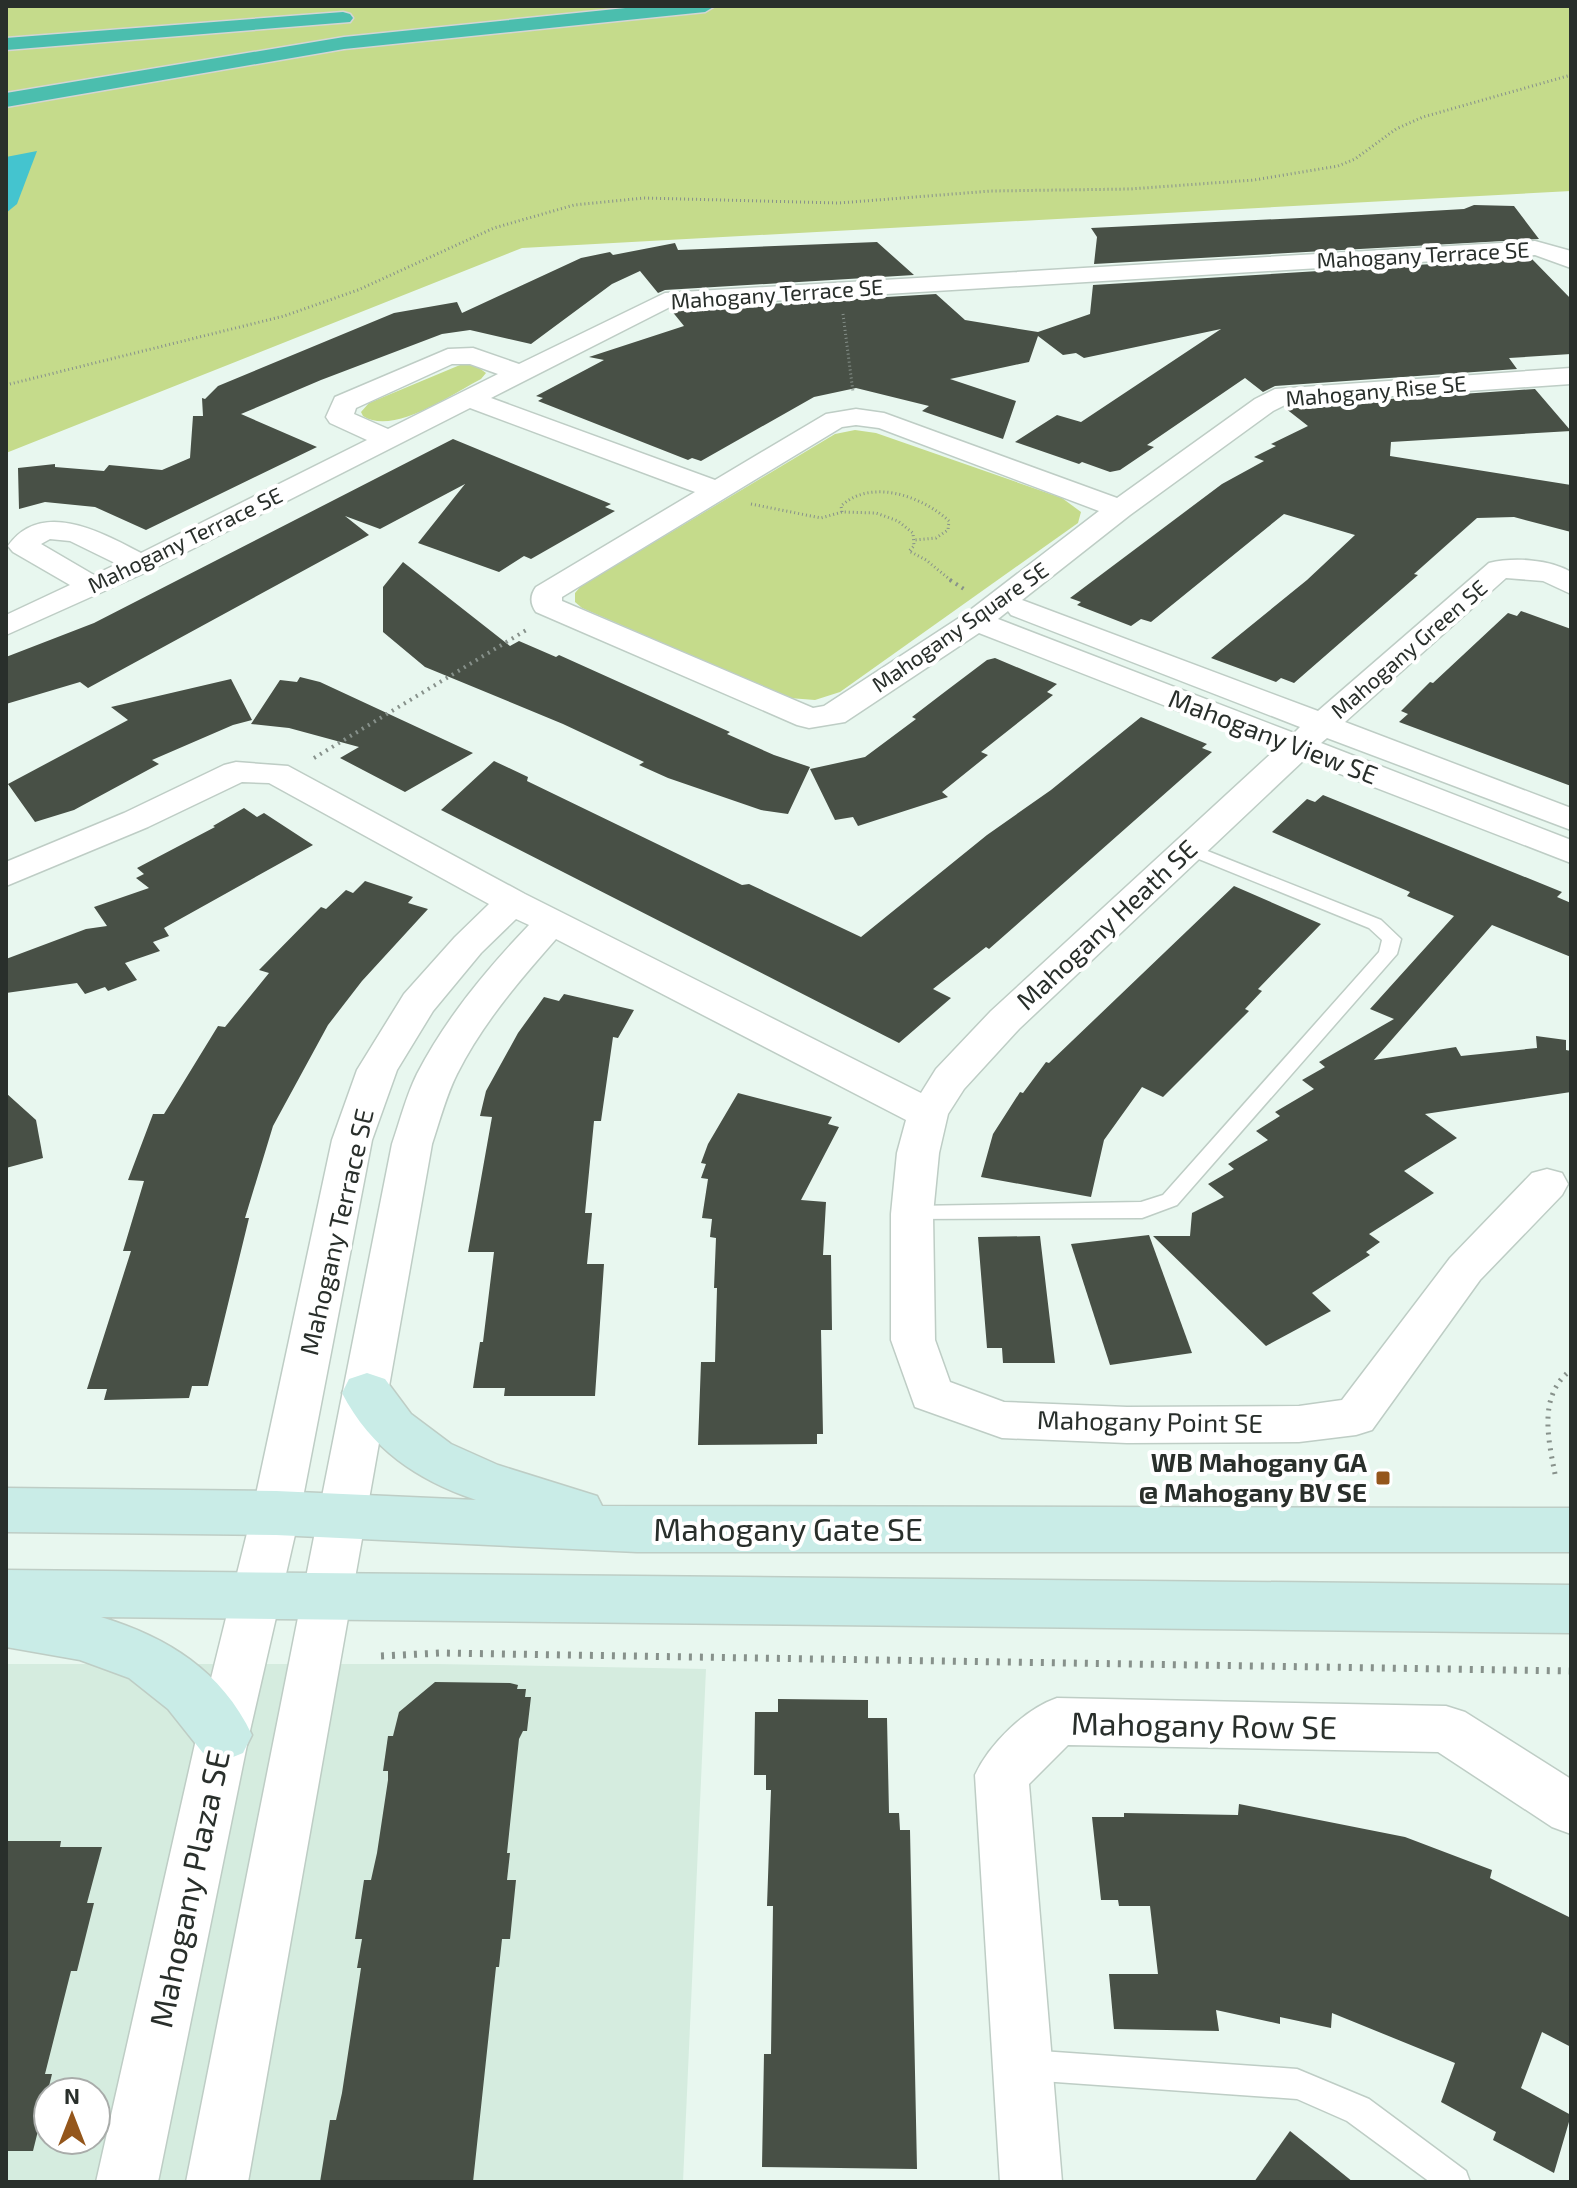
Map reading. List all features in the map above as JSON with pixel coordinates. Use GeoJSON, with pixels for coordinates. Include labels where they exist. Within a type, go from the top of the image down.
{"type":"FeatureCollection","features":[{"type":"Feature","properties":{"kind":"highway"},"geometry":{"type":"LineString","coordinates":[[466,9],[513,6]]}},
{"type":"Feature","properties":{"kind":"highway"},"geometry":{"type":"LineString","coordinates":[[6,92],[185,62],[705,6]]}},
{"type":"Feature","properties":{"kind":"highway"},"geometry":{"type":"LineString","coordinates":[[6,44],[357,17]]}},
{"type":"Feature","properties":{"kind":"highway"},"geometry":{"type":"LineString","coordinates":[[6,100],[344,43]]}},
{"type":"Feature","properties":{"kind":"street","name":"Mahogany Terrace SE"},"geometry":{"type":"LineString","coordinates":[[6,626],[141,564],[665,300],[840,288],[1020,288],[1535,248],[1557,253],[1571,261]]}},
{"type":"Feature","properties":{"kind":"street"},"geometry":{"type":"LineString","coordinates":[[388,439],[339,417],[344,403],[448,357],[473,356],[520,373]]}},
{"type":"Feature","properties":{"kind":"street","name":"Mahogany Rise SE"},"geometry":{"type":"LineString","coordinates":[[1120,509],[1264,405],[1284,395],[1571,376]]}},
{"type":"Feature","properties":{"kind":"street"},"geometry":{"type":"LineString","coordinates":[[469,399],[715,490]]}},
{"type":"Feature","properties":{"kind":"street"},"geometry":{"type":"LineString","coordinates":[[442,412],[686,508]]}},
{"type":"Feature","properties":{"kind":"street"},"geometry":{"type":"LineString","coordinates":[[547,606],[547,593],[835,420],[856,417],[884,421],[1120,509]]}},
{"type":"Feature","properties":{"kind":"street","name":"Mahogany Square SE"},"geometry":{"type":"LineString","coordinates":[[547,606],[809,718],[833,715],[1120,509]]}},
{"type":"Feature","properties":{"kind":"street"},"geometry":{"type":"LineString","coordinates":[[92,586],[23,546],[28,538],[47,530],[68,529],[141,564]]}},
{"type":"Feature","properties":{"kind":"street","name":"Mahogany Green SE"},"geometry":{"type":"LineString","coordinates":[[1311,736],[1499,569],[1550,572],[1571,585]]}},
{"type":"Feature","properties":{"kind":"street","name":"Mahogany View SE"},"geometry":{"type":"LineString","coordinates":[[983,605],[1311,736],[1571,852]]}},
{"type":"Feature","properties":{"kind":"street","name":"Mahogany View SE"},"geometry":{"type":"LineString","coordinates":[[1311,736],[1571,820]]}},
{"type":"Feature","properties":{"kind":"street","name":"Mahogany Heath SE"},"geometry":{"type":"LineString","coordinates":[[928,1114],[950,1079],[1005,1020],[1311,736]]}},
{"type":"Feature","properties":{"kind":"street"},"geometry":{"type":"LineString","coordinates":[[6,875],[136,820],[236,772],[276,773],[551,923],[928,1114]]}},
{"type":"Feature","properties":{"kind":"street","name":"Mahogany Terrace SE"},"geometry":{"type":"LineString","coordinates":[[257,1597],[352,1140],[377,1070],[418,1003],[468,945],[512,902]]}},
{"type":"Feature","properties":{"kind":"street","name":"Mahogany Terrace SE"},"geometry":{"type":"LineString","coordinates":[[326,1598],[344,1517],[412,1144],[436,1075],[472,1017],[518,958],[551,923]]}},
{"type":"Feature","properties":{"kind":"street","name":"Mahogany Point SE"},"geometry":{"type":"LineString","coordinates":[[928,1114],[918,1153],[912,1214],[913,1340],[931,1394],[1002,1420],[1127,1425],[1299,1424],[1356,1417],[1465,1269],[1547,1184]]}},
{"type":"Feature","properties":{"kind":"street"},"geometry":{"type":"LineString","coordinates":[[352,1140],[412,1144]]}},
{"type":"Feature","properties":{"kind":"street"},"geometry":{"type":"LineString","coordinates":[[367,1393],[394,1428],[437,1461],[475,1478],[637,1530]]}},
{"type":"Feature","properties":{"kind":"street","name":"Mahogany Gate SE"},"geometry":{"type":"LineString","coordinates":[[6,1510],[276,1513],[637,1530],[1571,1530]]}},
{"type":"Feature","properties":{"kind":"street"},"geometry":{"type":"LineString","coordinates":[[6,1593],[1571,1609]]}},
{"type":"Feature","properties":{"kind":"street","name":"Mahogany Plaza SE"},"geometry":{"type":"LineString","coordinates":[[127,2182],[223,1735],[257,1597]]}},
{"type":"Feature","properties":{"kind":"street"},"geometry":{"type":"LineString","coordinates":[[217,2182],[326,1598]]}},
{"type":"Feature","properties":{"kind":"street"},"geometry":{"type":"LineString","coordinates":[[6,1623],[114,1643],[154,1663],[188,1691],[223,1735]]}},
{"type":"Feature","properties":{"kind":"street","name":"Mahogany Row SE"},"geometry":{"type":"LineString","coordinates":[[1031,2182],[1002,1775],[1057,1721],[1446,1729],[1571,1809]]}},
{"type":"Feature","properties":{"kind":"lane"},"geometry":{"type":"LineString","coordinates":[[912,1214],[1142,1210],[1170,1200],[1388,954],[1392,939],[1375,924],[1190,849]]}},
{"type":"Feature","properties":{"kind":"lane"},"geometry":{"type":"LineString","coordinates":[[1023,2065],[1297,2084],[1358,2110],[1455,2182]]}},
{"type":"Feature","properties":{"kind":"path"},"geometry":{"type":"LineString","coordinates":[[6,385],[284,316],[358,290],[494,228],[574,205],[644,198],[839,203],[991,191],[1130,189],[1254,180],[1338,166],[1355,159],[1396,129],[1423,117],[1571,75]]}},
{"type":"Feature","properties":{"kind":"path"},"geometry":{"type":"LineString","coordinates":[[840,288],[856,417]]}},
{"type":"Feature","properties":{"kind":"path"},"geometry":{"type":"LineString","coordinates":[[842,512],[841,506],[851,496],[883,492],[924,505],[949,521],[944,534],[915,540]]}},
{"type":"Feature","properties":{"kind":"path"},"geometry":{"type":"LineString","coordinates":[[746,502],[821,518],[842,512],[876,513],[898,521],[913,533],[915,540],[909,551],[931,561],[952,583],[983,605]]}},
{"type":"Feature","properties":{"kind":"path"},"geometry":{"type":"LineString","coordinates":[[276,773],[311,759],[529,629],[547,606]]}},
{"type":"Feature","properties":{"kind":"path"},"geometry":{"type":"LineString","coordinates":[[1555,1474],[1548,1421],[1554,1385],[1571,1370]]}},
{"type":"Feature","properties":{"kind":"path"},"geometry":{"type":"LineString","coordinates":[[381,1656],[441,1653],[1571,1671]]}},
{"type":"Feature","properties":{"kind":"shaded area"},"geometry":{"type":"Polygon","coordinates":[[[6,1664],[437,1664],[706,1669],[683,2182],[6,2182],[6,1664]]]}},
{"type":"Feature","properties":{"kind":"green space"},"geometry":{"type":"Polygon","coordinates":[[[6,6],[1571,6],[1571,191],[522,248],[6,453],[6,6]]]}},
{"type":"Feature","properties":{"kind":"green space"},"geometry":{"type":"Polygon","coordinates":[[[460,365],[475,365],[486,373],[439,403],[406,417],[375,421],[361,412],[369,403],[460,365]]]}},
{"type":"Feature","properties":{"kind":"green space"},"geometry":{"type":"Polygon","coordinates":[[[855,430],[876,433],[1062,498],[1081,512],[1078,523],[840,692],[815,700],[789,698],[582,608],[575,602],[575,593],[581,586],[835,434],[855,430]]]}},
{"type":"Feature","properties":{"kind":"water"},"geometry":{"type":"Polygon","coordinates":[[[37,151],[17,204],[6,213],[6,157],[37,151]]]}},
{"type":"Feature","properties":{"kind":"building"},"geometry":{"type":"Polygon","coordinates":[[[1474,205],[1514,206],[1539,239],[1094,264],[1097,237],[1091,228],[1464,209],[1474,205]]]}},
{"type":"Feature","properties":{"kind":"building"},"geometry":{"type":"Polygon","coordinates":[[[877,242],[914,275],[665,290],[658,293],[640,271],[612,284],[531,344],[470,330],[442,334],[321,380],[241,414],[317,447],[146,530],[95,507],[45,502],[19,509],[18,468],[55,464],[55,467],[104,471],[109,465],[162,470],[190,458],[193,416],[203,416],[202,398],[205,399],[218,386],[394,313],[457,302],[462,313],[581,258],[610,252],[613,255],[675,243],[678,250],[877,242]]]}},
{"type":"Feature","properties":{"kind":"building"},"geometry":{"type":"Polygon","coordinates":[[[1531,258],[1571,299],[1571,354],[1509,358],[1517,369],[1275,386],[1263,392],[1245,378],[1147,445],[1154,447],[1120,470],[1110,472],[1015,442],[1057,415],[1081,422],[1221,329],[1084,358],[1076,353],[1063,355],[1038,336],[1029,362],[950,379],[1016,401],[1003,439],[922,411],[929,406],[856,388],[814,397],[701,461],[688,460],[538,401],[543,398],[536,396],[604,360],[589,357],[684,326],[671,310],[936,294],[965,320],[1038,332],[1090,314],[1093,285],[1531,258]]]}},
{"type":"Feature","properties":{"kind":"building"},"geometry":{"type":"Polygon","coordinates":[[[1535,389],[1571,431],[1391,442],[1390,456],[1571,485],[1571,532],[1514,517],[1477,518],[1414,574],[1418,575],[1294,683],[1281,678],[1276,682],[1211,658],[1307,580],[1355,535],[1284,514],[1151,622],[1141,619],[1131,626],[1077,605],[1081,602],[1070,598],[1222,484],[1264,461],[1254,457],[1276,446],[1271,444],[1308,426],[1285,408],[1535,389]]]}},
{"type":"Feature","properties":{"kind":"building"},"geometry":{"type":"Polygon","coordinates":[[[453,439],[611,504],[605,507],[615,511],[531,559],[524,556],[499,572],[418,543],[465,484],[380,529],[345,516],[369,535],[88,688],[80,682],[6,704],[6,657],[94,623],[453,439]]]}},
{"type":"Feature","properties":{"kind":"building"},"geometry":{"type":"Polygon","coordinates":[[[403,562],[510,646],[519,641],[556,657],[559,655],[774,755],[810,767],[788,814],[761,810],[668,778],[639,765],[644,762],[563,724],[425,667],[383,632],[383,587],[403,562]]]}},
{"type":"Feature","properties":{"kind":"building"},"geometry":{"type":"Polygon","coordinates":[[[1521,611],[1571,629],[1571,786],[1399,722],[1408,714],[1401,711],[1430,682],[1433,683],[1508,613],[1517,616],[1521,611]]]}},
{"type":"Feature","properties":{"kind":"building"},"geometry":{"type":"Polygon","coordinates":[[[995,658],[1057,684],[1047,692],[1053,695],[981,752],[988,755],[942,792],[948,797],[858,826],[853,817],[835,820],[810,769],[865,757],[916,719],[912,717],[942,694],[987,660],[995,658]]]}},
{"type":"Feature","properties":{"kind":"building"},"geometry":{"type":"Polygon","coordinates":[[[300,677],[320,682],[473,753],[405,792],[340,758],[359,747],[289,728],[251,724],[280,680],[297,682],[300,677]]]}},
{"type":"Feature","properties":{"kind":"building"},"geometry":{"type":"Polygon","coordinates":[[[231,679],[252,720],[233,725],[152,760],[159,764],[74,810],[35,822],[8,784],[128,720],[111,707],[231,679]]]}},
{"type":"Feature","properties":{"kind":"building"},"geometry":{"type":"Polygon","coordinates":[[[1141,717],[1207,744],[1202,748],[1212,752],[989,949],[986,947],[933,989],[951,998],[899,1043],[441,810],[494,761],[528,777],[527,781],[742,885],[749,884],[861,937],[1141,717]]]}},
{"type":"Feature","properties":{"kind":"building"},"geometry":{"type":"Polygon","coordinates":[[[1323,795],[1562,892],[1557,897],[1571,903],[1571,957],[1492,925],[1374,1060],[1456,1047],[1461,1056],[1537,1048],[1536,1036],[1566,1040],[1566,1050],[1571,1051],[1571,1092],[1425,1114],[1457,1138],[1404,1171],[1434,1193],[1369,1234],[1380,1242],[1366,1252],[1370,1255],[1312,1293],[1331,1311],[1266,1346],[1153,1236],[1190,1236],[1192,1213],[1224,1197],[1208,1184],[1234,1169],[1228,1164],[1268,1140],[1256,1131],[1280,1116],[1275,1112],[1314,1089],[1302,1080],[1325,1067],[1319,1062],[1394,1019],[1370,1009],[1454,916],[1407,896],[1410,892],[1272,832],[1307,799],[1315,802],[1323,795]]]}},
{"type":"Feature","properties":{"kind":"building"},"geometry":{"type":"Polygon","coordinates":[[[244,808],[257,817],[264,813],[313,845],[164,928],[169,936],[153,942],[160,951],[125,963],[137,980],[108,991],[105,987],[85,994],[77,983],[6,993],[6,959],[86,929],[107,926],[94,907],[149,888],[136,878],[144,874],[137,868],[244,808]]]}},
{"type":"Feature","properties":{"kind":"building"},"geometry":{"type":"Polygon","coordinates":[[[365,881],[413,897],[408,903],[428,909],[362,981],[328,1025],[273,1126],[245,1218],[249,1218],[208,1386],[192,1386],[189,1398],[104,1400],[107,1389],[87,1389],[131,1251],[123,1251],[144,1181],[128,1180],[153,1114],[164,1114],[218,1026],[225,1027],[269,973],[259,970],[321,907],[326,909],[346,890],[353,893],[365,881]]]}},
{"type":"Feature","properties":{"kind":"building"},"geometry":{"type":"Polygon","coordinates":[[[1234,886],[1321,924],[1258,989],[1262,991],[1245,1009],[1249,1011],[1163,1097],[1142,1087],[1104,1140],[1091,1197],[981,1177],[993,1134],[1020,1092],[1023,1093],[1046,1062],[1049,1063],[1234,886]]]}},
{"type":"Feature","properties":{"kind":"building"},"geometry":{"type":"Polygon","coordinates":[[[564,994],[634,1010],[618,1038],[613,1037],[601,1121],[594,1121],[585,1213],[592,1213],[587,1264],[604,1264],[595,1396],[504,1396],[505,1388],[473,1388],[480,1342],[483,1342],[494,1252],[468,1252],[492,1117],[480,1116],[486,1091],[518,1033],[544,997],[559,1001],[564,994]]]}},
{"type":"Feature","properties":{"kind":"building"},"geometry":{"type":"Polygon","coordinates":[[[6,1093],[36,1120],[43,1158],[6,1168],[6,1093]]]}},
{"type":"Feature","properties":{"kind":"building"},"geometry":{"type":"Polygon","coordinates":[[[738,1093],[832,1117],[828,1124],[839,1127],[801,1200],[826,1202],[823,1255],[831,1255],[832,1330],[821,1330],[823,1434],[817,1434],[817,1444],[698,1445],[701,1362],[715,1362],[717,1288],[714,1288],[716,1238],[710,1237],[712,1219],[702,1218],[708,1179],[701,1178],[706,1164],[701,1163],[708,1144],[738,1093]]]}},
{"type":"Feature","properties":{"kind":"building"},"geometry":{"type":"Polygon","coordinates":[[[1149,1235],[1192,1353],[1110,1365],[1071,1244],[1149,1235]]]}},
{"type":"Feature","properties":{"kind":"building"},"geometry":{"type":"Polygon","coordinates":[[[1040,1236],[1055,1363],[1003,1363],[1002,1348],[987,1348],[978,1237],[1040,1236]]]}},
{"type":"Feature","properties":{"kind":"building"},"geometry":{"type":"Polygon","coordinates":[[[435,1682],[510,1683],[518,1685],[517,1689],[526,1689],[525,1697],[531,1697],[527,1731],[523,1731],[519,1739],[507,1853],[510,1853],[507,1880],[516,1880],[510,1939],[502,1939],[499,1967],[496,1967],[473,2182],[320,2182],[330,2120],[336,2120],[342,2093],[361,1968],[357,1968],[362,1939],[355,1939],[364,1880],[371,1880],[377,1853],[388,1780],[388,1771],[383,1771],[388,1736],[393,1736],[399,1712],[435,1682]]]}},
{"type":"Feature","properties":{"kind":"building"},"geometry":{"type":"Polygon","coordinates":[[[778,1699],[868,1700],[868,1718],[887,1718],[889,1813],[899,1813],[900,1830],[910,1830],[917,2169],[762,2167],[764,2054],[771,2054],[773,1906],[767,1906],[771,1790],[766,1790],[766,1775],[754,1775],[755,1712],[778,1712],[778,1699]]]}},
{"type":"Feature","properties":{"kind":"building"},"geometry":{"type":"Polygon","coordinates":[[[1239,1804],[1405,1837],[1492,1870],[1490,1878],[1571,1918],[1571,2047],[1542,2032],[1521,2088],[1571,2115],[1554,2173],[1493,2140],[1496,2132],[1441,2102],[1455,2063],[1332,2013],[1331,2028],[1280,2017],[1280,2024],[1216,2010],[1219,2031],[1114,2029],[1109,1974],[1158,1974],[1150,1906],[1119,1906],[1118,1900],[1101,1900],[1092,1817],[1124,1817],[1124,1813],[1238,1815],[1239,1804]]]}},
{"type":"Feature","properties":{"kind":"building"},"geometry":{"type":"Polygon","coordinates":[[[6,1841],[61,1841],[60,1847],[102,1847],[87,1903],[94,1903],[77,1971],[71,1971],[45,2074],[52,2076],[32,2076],[32,2151],[6,2151],[6,1841]]]}},
{"type":"Feature","properties":{"kind":"building"},"geometry":{"type":"Polygon","coordinates":[[[1290,2131],[1353,2182],[1254,2182],[1290,2131]]]}},
{"type":"Feature","properties":{"kind":"place","name":"WB Mahogany GA @ Mahogany BV SE"},"geometry":{"type":"Point","coordinates":[1383,1478]}}]}
